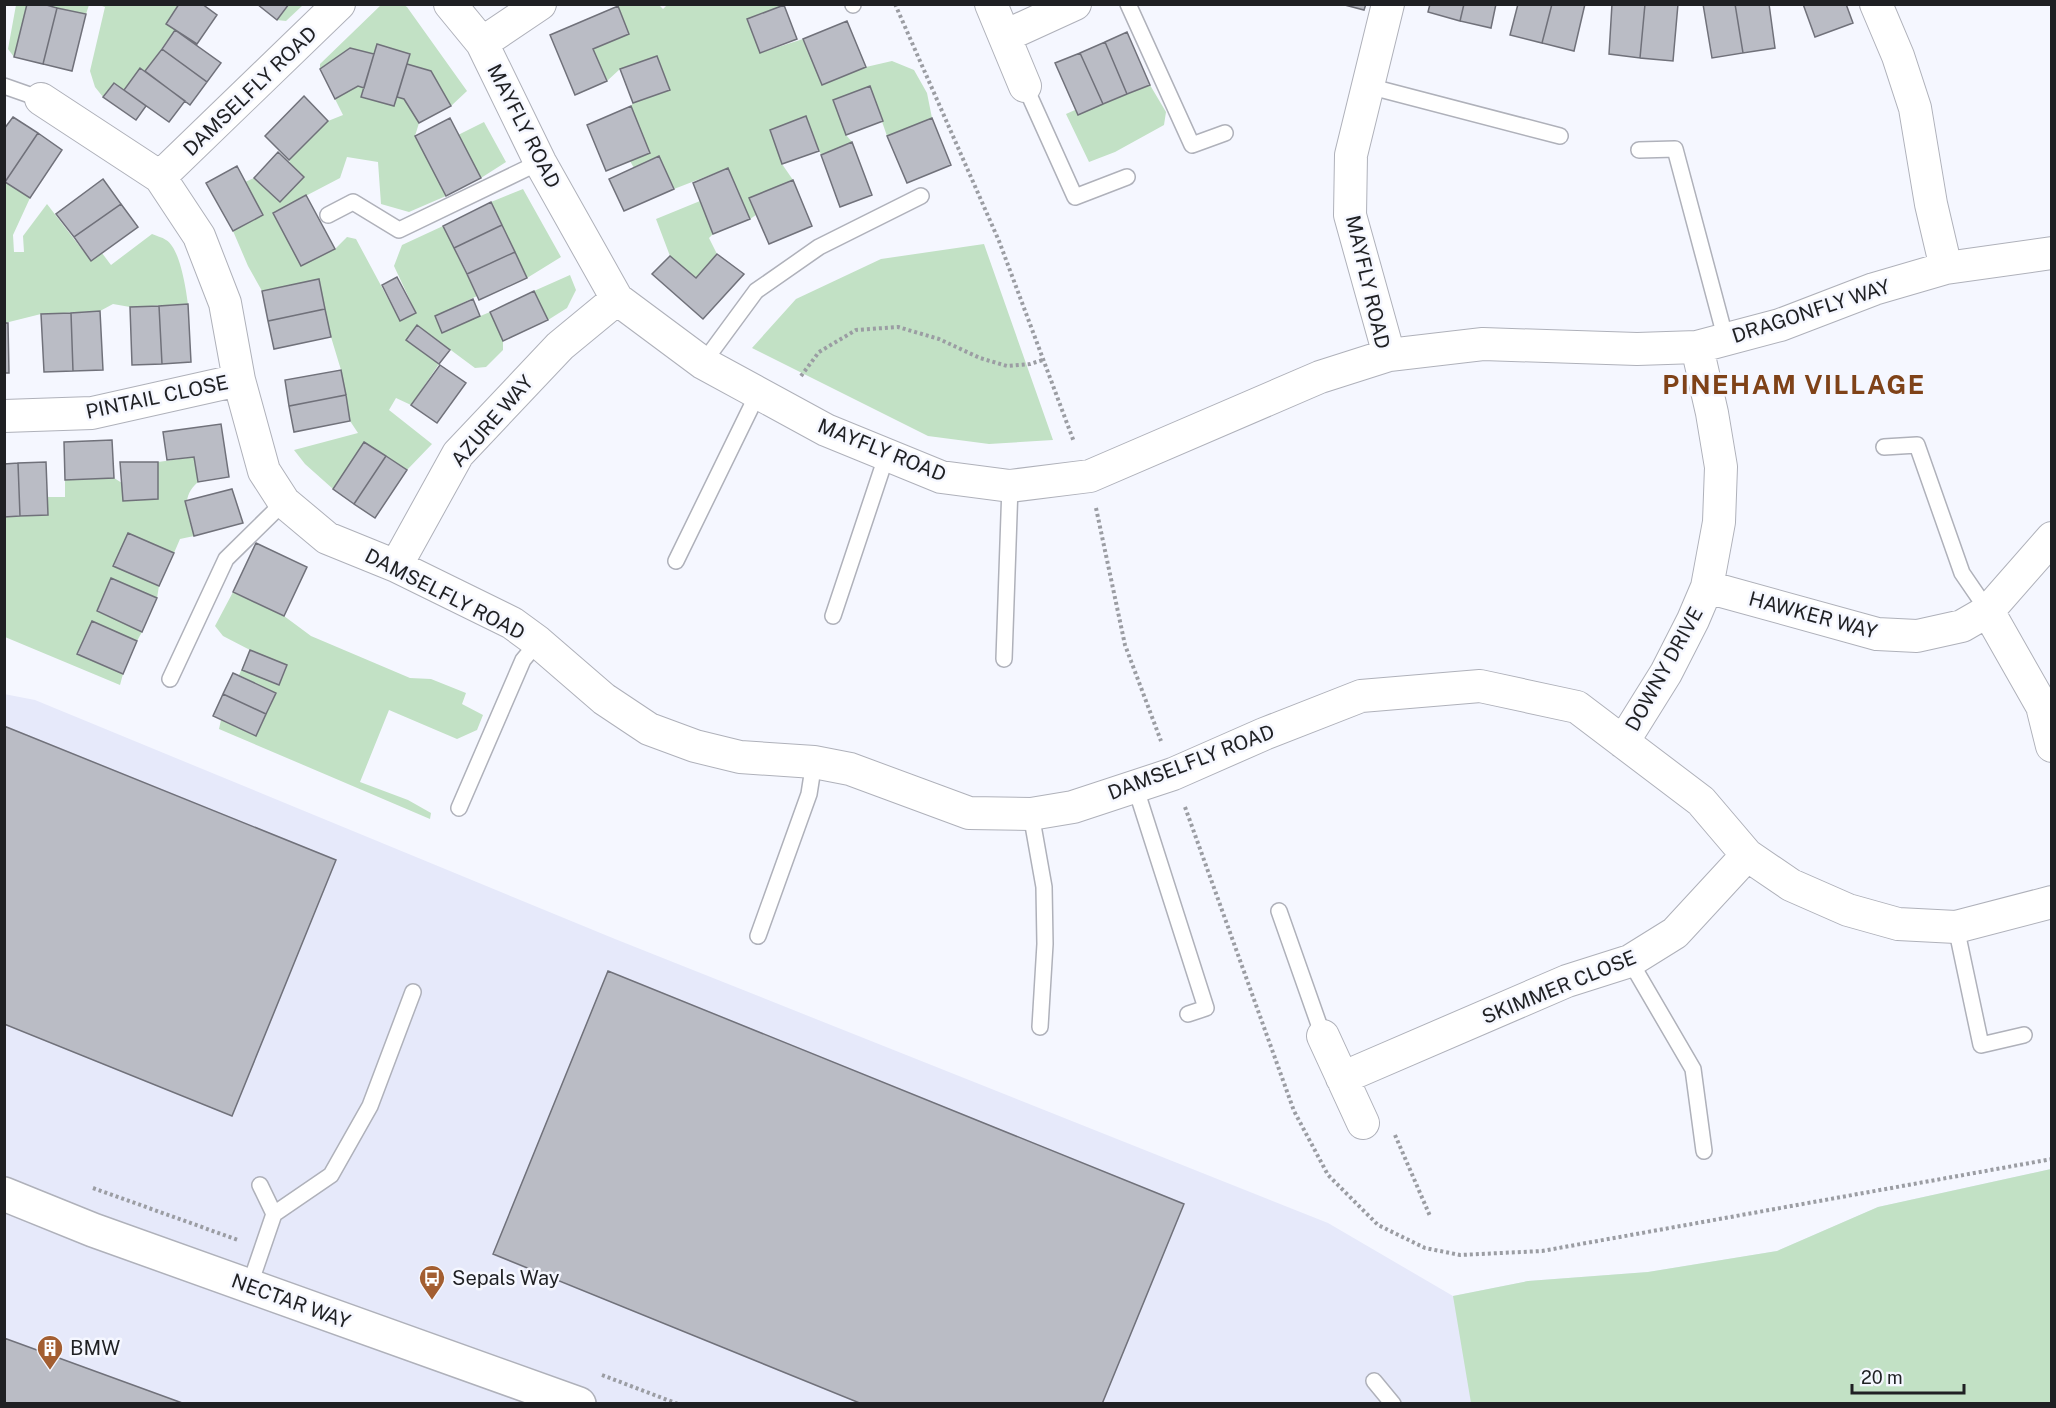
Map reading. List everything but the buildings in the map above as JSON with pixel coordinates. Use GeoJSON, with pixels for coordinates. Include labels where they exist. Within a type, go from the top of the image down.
{"type":"FeatureCollection","features":[{"type":"Feature","properties":{"kind":"street","name":"DAMSELFLY ROAD"},"geometry":{"type":"LineString","coordinates":[[160,177],[339,4]]}},
{"type":"Feature","properties":{"kind":"street","name":"MAYFLY ROAD"},"geometry":{"type":"LineString","coordinates":[[450,4],[482,43],[540,162],[617,299],[703,363],[826,430],[941,477],[1010,486],[1090,476],[1320,376],[1389,355],[1350,216],[1351,155],[1388,4]]}},
{"type":"Feature","properties":{"kind":"street"},"geometry":{"type":"LineString","coordinates":[[482,43],[540,4]]}},
{"type":"Feature","properties":{"kind":"street"},"geometry":{"type":"LineString","coordinates":[[992,4],[1025,86]]}},
{"type":"Feature","properties":{"kind":"street"},"geometry":{"type":"LineString","coordinates":[[1005,36],[1075,4]]}},
{"type":"Feature","properties":{"kind":"street"},"geometry":{"type":"LineString","coordinates":[[1876,4],[1898,56],[1915,108],[1931,204],[1946,268]]}},
{"type":"Feature","properties":{"kind":"street","name":"DAMSELFLY ROAD"},"geometry":{"type":"LineString","coordinates":[[41,99],[160,177],[199,236],[225,303],[238,380],[264,471],[284,502],[327,538],[396,566],[512,623],[538,642],[604,699],[649,729],[694,746],[740,757],[814,762],[850,769],[969,813],[1031,814],[1073,807],[1173,774],[1264,734],[1361,696],[1480,686],[1577,707],[1701,801],[1747,855],[1791,885],[1848,910],[1898,924],[1956,927],[2052,902]]}},
{"type":"Feature","properties":{"kind":"street","name":"DRAGONFLY WAY"},"geometry":{"type":"LineString","coordinates":[[1389,355],[1483,344],[1636,349],[1712,343],[1780,325],[1874,289],[1946,268],[2052,254]]}},
{"type":"Feature","properties":{"kind":"street","name":"AZURE WAY"},"geometry":{"type":"LineString","coordinates":[[396,566],[458,454],[560,346],[617,299]]}},
{"type":"Feature","properties":{"kind":"street","name":"DOWNY DRIVE"},"geometry":{"type":"LineString","coordinates":[[1623,742],[1666,674],[1694,620],[1707,587],[1719,522],[1721,467],[1712,413],[1712,343]]}},
{"type":"Feature","properties":{"kind":"street","name":"PINTAIL CLOSE"},"geometry":{"type":"LineString","coordinates":[[4,416],[92,413],[238,380]]}},
{"type":"Feature","properties":{"kind":"street","name":"HAWKER WAY"},"geometry":{"type":"LineString","coordinates":[[1707,587],[1877,634],[1917,636],[1962,626],[1988,611],[2052,538]]}},
{"type":"Feature","properties":{"kind":"street"},"geometry":{"type":"LineString","coordinates":[[1988,611],[2042,706],[2052,746]]}},
{"type":"Feature","properties":{"kind":"street","name":"SKIMMER CLOSE"},"geometry":{"type":"LineString","coordinates":[[1342,1078],[1567,981],[1630,961],[1675,933],[1747,855]]}},
{"type":"Feature","properties":{"kind":"street"},"geometry":{"type":"LineString","coordinates":[[1323,1036],[1363,1123]]}},
{"type":"Feature","properties":{"kind":"street","name":"NECTAR WAY"},"geometry":{"type":"LineString","coordinates":[[4,1194],[93,1230],[249,1287],[579,1404]]}},
{"type":"Feature","properties":{"kind":"lane"},"geometry":{"type":"LineString","coordinates":[[1128,4],[1192,145],[1225,133]]}},
{"type":"Feature","properties":{"kind":"lane","name":"DAMSELFLY ROAD"},"geometry":{"type":"LineString","coordinates":[[4,86],[41,99]]}},
{"type":"Feature","properties":{"kind":"lane"},"geometry":{"type":"LineString","coordinates":[[1025,86],[1076,197],[1127,177]]}},
{"type":"Feature","properties":{"kind":"lane"},"geometry":{"type":"LineString","coordinates":[[1368,86],[1560,136]]}},
{"type":"Feature","properties":{"kind":"lane"},"geometry":{"type":"LineString","coordinates":[[1639,150],[1675,149],[1712,343]]}},
{"type":"Feature","properties":{"kind":"lane"},"geometry":{"type":"LineString","coordinates":[[328,215],[353,202],[399,230],[540,162]]}},
{"type":"Feature","properties":{"kind":"lane"},"geometry":{"type":"LineString","coordinates":[[703,363],[756,291],[819,247],[921,196]]}},
{"type":"Feature","properties":{"kind":"lane"},"geometry":{"type":"LineString","coordinates":[[676,561],[758,393]]}},
{"type":"Feature","properties":{"kind":"lane"},"geometry":{"type":"LineString","coordinates":[[1884,447],[1917,446],[1962,573],[1988,611]]}},
{"type":"Feature","properties":{"kind":"lane"},"geometry":{"type":"LineString","coordinates":[[833,616],[886,454]]}},
{"type":"Feature","properties":{"kind":"lane"},"geometry":{"type":"LineString","coordinates":[[1004,659],[1010,486]]}},
{"type":"Feature","properties":{"kind":"lane"},"geometry":{"type":"LineString","coordinates":[[170,678],[226,559],[284,502]]}},
{"type":"Feature","properties":{"kind":"lane"},"geometry":{"type":"LineString","coordinates":[[459,808],[523,660],[538,642]]}},
{"type":"Feature","properties":{"kind":"lane"},"geometry":{"type":"LineString","coordinates":[[758,936],[809,794],[814,762]]}},
{"type":"Feature","properties":{"kind":"lane"},"geometry":{"type":"LineString","coordinates":[[1136,786],[1206,1008],[1188,1014]]}},
{"type":"Feature","properties":{"kind":"lane"},"geometry":{"type":"LineString","coordinates":[[1031,814],[1044,886],[1046,944],[1040,1027]]}},
{"type":"Feature","properties":{"kind":"lane"},"geometry":{"type":"LineString","coordinates":[[1279,911],[1323,1036]]}},
{"type":"Feature","properties":{"kind":"lane"},"geometry":{"type":"LineString","coordinates":[[1956,927],[1981,1045],[2024,1035]]}},
{"type":"Feature","properties":{"kind":"lane"},"geometry":{"type":"LineString","coordinates":[[1630,961],[1693,1070],[1704,1151]]}},
{"type":"Feature","properties":{"kind":"lane"},"geometry":{"type":"LineString","coordinates":[[249,1287],[274,1214],[331,1175],[370,1106],[413,992]]}},
{"type":"Feature","properties":{"kind":"lane"},"geometry":{"type":"LineString","coordinates":[[260,1185],[274,1214]]}},
{"type":"Feature","properties":{"kind":"lane"},"geometry":{"type":"LineString","coordinates":[[1374,1382],[1393,1404]]}},
{"type":"Feature","properties":{"kind":"path"},"geometry":{"type":"LineString","coordinates":[[895,4],[999,241]]}},
{"type":"Feature","properties":{"kind":"path"},"geometry":{"type":"LineString","coordinates":[[795,383],[819,352],[856,330],[898,327],[939,339],[980,358],[1007,366],[1030,364],[1043,360]]}},
{"type":"Feature","properties":{"kind":"path"},"geometry":{"type":"LineString","coordinates":[[1173,774],[1294,1111],[1328,1175],[1378,1225],[1425,1248],[1460,1255],[1542,1251],[2052,1159]]}},
{"type":"Feature","properties":{"kind":"path"},"geometry":{"type":"LineString","coordinates":[[1363,1123],[1391,1125],[1430,1216]]}},
{"type":"Feature","properties":{"kind":"shaded area"},"geometry":{"type":"Polygon","coordinates":[[[4,694],[35,700],[615,939],[1328,1223],[1453,1296],[1528,1281],[1648,1272],[1777,1251],[1878,1207],[2051,1169],[2051,1403],[5,1403],[4,694]]]}},
{"type":"Feature","properties":{"kind":"green space"},"geometry":{"type":"Polygon","coordinates":[[[668,4],[785,5],[747,19],[760,53],[803,39],[822,85],[866,67],[892,61],[914,70],[927,93],[932,118],[887,136],[870,87],[846,135],[852,142],[821,155],[806,117],[770,130],[782,164],[793,180],[749,198],[756,215],[750,219],[728,168],[674,189],[659,156],[634,168],[630,161],[631,106],[633,103],[670,89],[657,56],[620,69],[607,81],[593,49],[629,34],[618,6],[659,5],[663,9],[668,4]]]}},
{"type":"Feature","properties":{"kind":"green space"},"geometry":{"type":"Polygon","coordinates":[[[16,5],[27,5],[14,57],[8,49],[16,5]]]}},
{"type":"Feature","properties":{"kind":"green space"},"geometry":{"type":"Polygon","coordinates":[[[43,5],[89,5],[86,14],[43,5]]]}},
{"type":"Feature","properties":{"kind":"green space"},"geometry":{"type":"Polygon","coordinates":[[[99,5],[179,5],[175,30],[145,71],[140,69],[124,90],[114,83],[103,97],[95,87],[90,71],[105,7],[99,5]]]}},
{"type":"Feature","properties":{"kind":"green space"},"geometry":{"type":"Polygon","coordinates":[[[289,5],[303,5],[286,21],[277,20],[289,5]]]}},
{"type":"Feature","properties":{"kind":"green space"},"geometry":{"type":"Polygon","coordinates":[[[381,5],[407,7],[467,91],[451,106],[431,71],[407,64],[377,45],[374,54],[350,48],[320,69],[320,64],[381,5]]]}},
{"type":"Feature","properties":{"kind":"green space"},"geometry":{"type":"Polygon","coordinates":[[[1150,85],[1166,112],[1164,125],[1115,152],[1089,162],[1066,114],[1075,110],[1078,114],[1150,85]]]}},
{"type":"Feature","properties":{"kind":"green space"},"geometry":{"type":"Polygon","coordinates":[[[358,86],[364,88],[362,97],[394,106],[397,97],[404,99],[419,123],[415,136],[446,196],[409,212],[381,204],[378,162],[347,157],[340,178],[273,213],[301,266],[335,249],[347,237],[356,239],[400,321],[416,313],[394,266],[402,245],[443,226],[477,296],[435,316],[442,332],[490,312],[503,341],[503,350],[486,367],[475,368],[417,325],[407,340],[439,364],[411,405],[396,398],[389,410],[432,444],[407,470],[364,442],[333,489],[305,464],[294,450],[358,433],[350,421],[341,370],[331,337],[319,280],[262,291],[233,231],[263,215],[245,182],[254,178],[280,202],[303,177],[289,160],[328,121],[343,115],[335,99],[358,86]]]}},
{"type":"Feature","properties":{"kind":"green space"},"geometry":{"type":"Polygon","coordinates":[[[484,122],[506,162],[481,178],[458,135],[484,122]]]}},
{"type":"Feature","properties":{"kind":"green space"},"geometry":{"type":"Polygon","coordinates":[[[4,181],[30,198],[13,235],[14,252],[24,252],[23,236],[47,204],[91,261],[102,253],[111,265],[152,234],[166,240],[175,251],[182,269],[188,304],[130,307],[113,304],[100,311],[41,314],[5,323],[4,181]]]}},
{"type":"Feature","properties":{"kind":"green space"},"geometry":{"type":"Polygon","coordinates":[[[523,189],[561,257],[527,278],[491,202],[523,189]]]}},
{"type":"Feature","properties":{"kind":"green space"},"geometry":{"type":"Polygon","coordinates":[[[700,201],[713,234],[709,238],[717,254],[696,278],[670,256],[656,219],[700,201]]]}},
{"type":"Feature","properties":{"kind":"green space"},"geometry":{"type":"Polygon","coordinates":[[[984,244],[1053,440],[989,444],[928,436],[752,348],[796,299],[881,259],[984,244]]]}},
{"type":"Feature","properties":{"kind":"green space"},"geometry":{"type":"Polygon","coordinates":[[[570,275],[576,290],[567,308],[548,320],[534,291],[570,275]]]}},
{"type":"Feature","properties":{"kind":"green space"},"geometry":{"type":"Polygon","coordinates":[[[194,457],[198,482],[192,488],[187,507],[194,536],[180,539],[174,553],[114,566],[159,586],[157,598],[111,578],[97,611],[142,632],[137,641],[92,621],[77,654],[123,674],[120,685],[5,637],[4,517],[48,515],[48,497],[65,497],[65,480],[114,478],[122,483],[123,501],[158,499],[158,462],[194,457]]]}},
{"type":"Feature","properties":{"kind":"green space"},"geometry":{"type":"Polygon","coordinates":[[[233,592],[284,616],[311,636],[410,678],[431,679],[466,693],[462,704],[483,715],[477,730],[457,739],[389,710],[360,782],[408,800],[431,813],[430,819],[219,729],[221,720],[256,736],[276,693],[239,675],[250,650],[223,636],[215,626],[233,592]]]}},
{"type":"Feature","properties":{"kind":"green space"},"geometry":{"type":"Polygon","coordinates":[[[2051,1169],[2051,1403],[1471,1403],[1453,1296],[1528,1281],[1648,1272],[1777,1251],[1878,1207],[2051,1169]]]}},
{"type":"Feature","properties":{"kind":"place","name":"Sepals Way"},"geometry":{"type":"Point","coordinates":[432,1301]}},
{"type":"Feature","properties":{"kind":"place","name":"BMW"},"geometry":{"type":"Point","coordinates":[50,1371]}},
{"type":"Feature","properties":{"kind":"district","name":"PINEHAM VILLAGE"},"geometry":{"type":"Point","coordinates":[1794,385]}}]}
